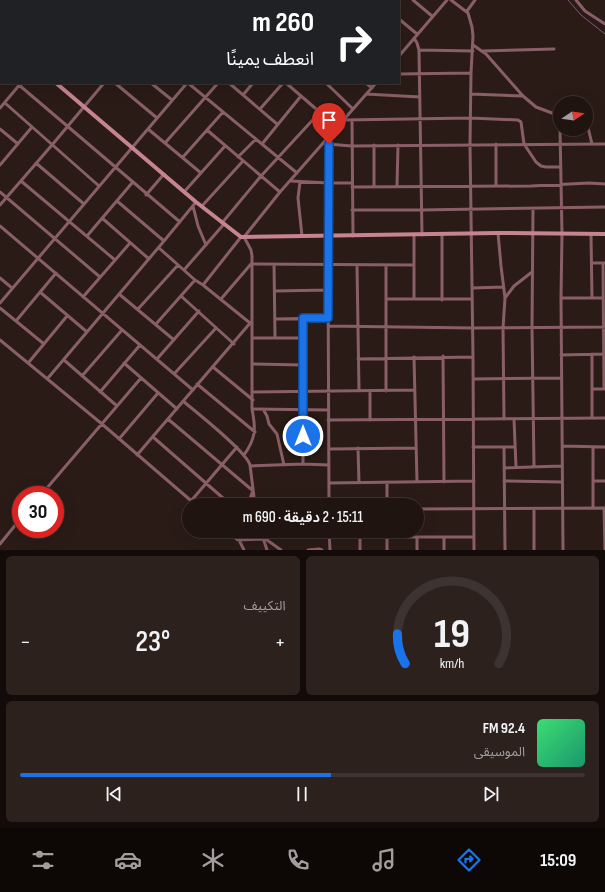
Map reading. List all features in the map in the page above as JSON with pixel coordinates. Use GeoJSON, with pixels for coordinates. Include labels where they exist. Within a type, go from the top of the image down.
{"type":"FeatureCollection","features":[{"type":"Feature","properties":{"kind":"street"},"geometry":{"type":"LineString","coordinates":[[413,0],[432,16]]}},
{"type":"Feature","properties":{"kind":"street"},"geometry":{"type":"LineString","coordinates":[[400,55],[447,0]]}},
{"type":"Feature","properties":{"kind":"street"},"geometry":{"type":"LineString","coordinates":[[451,0],[469,14],[472,27],[473,45],[470,118],[470,209],[473,328],[474,550]]}},
{"type":"Feature","properties":{"kind":"street"},"geometry":{"type":"LineString","coordinates":[[467,11],[475,0]]}},
{"type":"Feature","properties":{"kind":"street"},"geometry":{"type":"LineString","coordinates":[[576,0],[585,11],[605,24]]}},
{"type":"Feature","properties":{"kind":"street"},"geometry":{"type":"LineString","coordinates":[[400,20],[417,34]]}},
{"type":"Feature","properties":{"kind":"street"},"geometry":{"type":"LineString","coordinates":[[414,38],[419,50],[422,235]]}},
{"type":"Feature","properties":{"kind":"street"},"geometry":{"type":"LineString","coordinates":[[473,45],[490,59],[523,96],[540,110],[553,114]]}},
{"type":"Feature","properties":{"kind":"street"},"geometry":{"type":"LineString","coordinates":[[481,51],[554,49]]}},
{"type":"Feature","properties":{"kind":"street"},"geometry":{"type":"LineString","coordinates":[[419,50],[473,51]]}},
{"type":"Feature","properties":{"kind":"street"},"geometry":{"type":"LineString","coordinates":[[400,74],[471,73]]}},
{"type":"Feature","properties":{"kind":"street"},"geometry":{"type":"LineString","coordinates":[[0,108],[20,84],[114,168],[180,222]]}},
{"type":"Feature","properties":{"kind":"street"},"geometry":{"type":"LineString","coordinates":[[57,84],[196,202],[242,238],[252,253],[252,409],[255,432],[251,444],[244,455]]}},
{"type":"Feature","properties":{"kind":"street"},"geometry":{"type":"LineString","coordinates":[[0,205],[68,127],[102,84]]}},
{"type":"Feature","properties":{"kind":"street"},"geometry":{"type":"LineString","coordinates":[[117,84],[157,118]]}},
{"type":"Feature","properties":{"kind":"street"},"geometry":{"type":"LineString","coordinates":[[152,84],[172,100]]}},
{"type":"Feature","properties":{"kind":"street"},"geometry":{"type":"LineString","coordinates":[[0,304],[148,128],[187,84]]}},
{"type":"Feature","properties":{"kind":"street"},"geometry":{"type":"LineString","coordinates":[[189,84],[297,173]]}},
{"type":"Feature","properties":{"kind":"street"},"geometry":{"type":"LineString","coordinates":[[165,143],[217,84]]}},
{"type":"Feature","properties":{"kind":"street"},"geometry":{"type":"LineString","coordinates":[[230,84],[277,124]]}},
{"type":"Feature","properties":{"kind":"street"},"geometry":{"type":"LineString","coordinates":[[243,95],[252,84]]}},
{"type":"Feature","properties":{"kind":"street"},"geometry":{"type":"LineString","coordinates":[[260,109],[282,84]]}},
{"type":"Feature","properties":{"kind":"street"},"geometry":{"type":"LineString","coordinates":[[287,84],[337,127]]}},
{"type":"Feature","properties":{"kind":"street"},"geometry":{"type":"LineString","coordinates":[[327,84],[353,109]]}},
{"type":"Feature","properties":{"kind":"street"},"geometry":{"type":"LineString","coordinates":[[367,84],[372,88]]}},
{"type":"Feature","properties":{"kind":"street"},"geometry":{"type":"LineString","coordinates":[[204,285],[280,192],[324,144],[375,84]]}},
{"type":"Feature","properties":{"kind":"street"},"geometry":{"type":"LineString","coordinates":[[366,94],[420,97]]}},
{"type":"Feature","properties":{"kind":"street"},"geometry":{"type":"LineString","coordinates":[[471,94],[523,96]]}},
{"type":"Feature","properties":{"kind":"street"},"geometry":{"type":"LineString","coordinates":[[262,144],[301,96]]}},
{"type":"Feature","properties":{"kind":"street"},"geometry":{"type":"LineString","coordinates":[[5,103],[99,186]]}},
{"type":"Feature","properties":{"kind":"street"},"geometry":{"type":"LineString","coordinates":[[182,157],[223,112]]}},
{"type":"Feature","properties":{"kind":"street"},"geometry":{"type":"LineString","coordinates":[[184,270],[261,176],[320,112]]}},
{"type":"Feature","properties":{"kind":"street"},"geometry":{"type":"LineString","coordinates":[[344,120],[470,118],[520,120],[524,144],[534,159],[542,166],[561,167]]}},
{"type":"Feature","properties":{"kind":"street"},"geometry":{"type":"LineString","coordinates":[[352,120],[353,236]]}},
{"type":"Feature","properties":{"kind":"street"},"geometry":{"type":"LineString","coordinates":[[1,162],[32,127]]}},
{"type":"Feature","properties":{"kind":"street"},"geometry":{"type":"LineString","coordinates":[[148,128],[200,173]]}},
{"type":"Feature","properties":{"kind":"street"},"geometry":{"type":"LineString","coordinates":[[0,129],[18,144]]}},
{"type":"Feature","properties":{"kind":"street"},"geometry":{"type":"LineString","coordinates":[[207,130],[280,192]]}},
{"type":"Feature","properties":{"kind":"street"},"geometry":{"type":"LineString","coordinates":[[560,136],[562,207],[561,355],[563,550]]}},
{"type":"Feature","properties":{"kind":"street"},"geometry":{"type":"LineString","coordinates":[[590,136],[592,144]]}},
{"type":"Feature","properties":{"kind":"street"},"geometry":{"type":"LineString","coordinates":[[238,157],[256,139]]}},
{"type":"Feature","properties":{"kind":"street"},"geometry":{"type":"LineString","coordinates":[[324,144],[352,146],[605,144]]}},
{"type":"Feature","properties":{"kind":"street"},"geometry":{"type":"LineString","coordinates":[[329,144],[329,498]]}},
{"type":"Feature","properties":{"kind":"street"},"geometry":{"type":"LineString","coordinates":[[496,144],[496,186]]}},
{"type":"Feature","properties":{"kind":"street"},"geometry":{"type":"LineString","coordinates":[[374,145],[374,187]]}},
{"type":"Feature","properties":{"kind":"street"},"geometry":{"type":"LineString","coordinates":[[397,186],[398,145]]}},
{"type":"Feature","properties":{"kind":"street"},"geometry":{"type":"LineString","coordinates":[[184,192],[224,146]]}},
{"type":"Feature","properties":{"kind":"street"},"geometry":{"type":"LineString","coordinates":[[202,206],[243,161]]}},
{"type":"Feature","properties":{"kind":"street"},"geometry":{"type":"LineString","coordinates":[[36,163],[84,204]]}},
{"type":"Feature","properties":{"kind":"street"},"geometry":{"type":"LineString","coordinates":[[146,195],[164,174]]}},
{"type":"Feature","properties":{"kind":"street"},"geometry":{"type":"LineString","coordinates":[[21,181],[115,260]]}},
{"type":"Feature","properties":{"kind":"street"},"geometry":{"type":"LineString","coordinates":[[291,181],[352,183]]}},
{"type":"Feature","properties":{"kind":"street"},"geometry":{"type":"LineString","coordinates":[[300,182],[298,198],[302,236]]}},
{"type":"Feature","properties":{"kind":"street"},"geometry":{"type":"LineString","coordinates":[[87,236],[132,183]]}},
{"type":"Feature","properties":{"kind":"street"},"geometry":{"type":"LineString","coordinates":[[352,187],[605,184]]}},
{"type":"Feature","properties":{"kind":"street"},"geometry":{"type":"LineString","coordinates":[[0,192],[100,277]]}},
{"type":"Feature","properties":{"kind":"street"},"geometry":{"type":"LineString","coordinates":[[117,201],[164,241]]}},
{"type":"Feature","properties":{"kind":"street"},"geometry":{"type":"LineString","coordinates":[[48,378],[159,248],[196,202]]}},
{"type":"Feature","properties":{"kind":"street"},"geometry":{"type":"LineString","coordinates":[[193,206],[198,226],[206,245]]}},
{"type":"Feature","properties":{"kind":"street"},"geometry":{"type":"LineString","coordinates":[[352,210],[605,207]]}},
{"type":"Feature","properties":{"kind":"street"},"geometry":{"type":"LineString","coordinates":[[533,209],[532,379],[534,467]]}},
{"type":"Feature","properties":{"kind":"street"},"geometry":{"type":"LineString","coordinates":[[102,218],[149,259]]}},
{"type":"Feature","properties":{"kind":"street"},"geometry":{"type":"LineString","coordinates":[[0,226],[193,390]]}},
{"type":"Feature","properties":{"kind":"street"},"geometry":{"type":"LineString","coordinates":[[242,238],[498,233],[605,234]]}},
{"type":"Feature","properties":{"kind":"street"},"geometry":{"type":"LineString","coordinates":[[498,233],[505,298],[503,328],[504,420]]}},
{"type":"Feature","properties":{"kind":"street"},"geometry":{"type":"LineString","coordinates":[[591,234],[592,298]]}},
{"type":"Feature","properties":{"kind":"street"},"geometry":{"type":"LineString","coordinates":[[414,235],[414,299]]}},
{"type":"Feature","properties":{"kind":"street"},"geometry":{"type":"LineString","coordinates":[[442,235],[442,300]]}},
{"type":"Feature","properties":{"kind":"street"},"geometry":{"type":"LineString","coordinates":[[84,297],[130,242]]}},
{"type":"Feature","properties":{"kind":"street"},"geometry":{"type":"LineString","coordinates":[[159,248],[195,280],[204,285],[251,322]]}},
{"type":"Feature","properties":{"kind":"street"},"geometry":{"type":"LineString","coordinates":[[592,263],[604,263],[604,389],[592,389]]}},
{"type":"Feature","properties":{"kind":"street"},"geometry":{"type":"LineString","coordinates":[[221,299],[251,264],[414,265]]}},
{"type":"Feature","properties":{"kind":"street"},"geometry":{"type":"LineString","coordinates":[[274,264],[275,337]]}},
{"type":"Feature","properties":{"kind":"street"},"geometry":{"type":"LineString","coordinates":[[138,309],[178,265]]}},
{"type":"Feature","properties":{"kind":"street"},"geometry":{"type":"LineString","coordinates":[[357,265],[359,391]]}},
{"type":"Feature","properties":{"kind":"street"},"geometry":{"type":"LineString","coordinates":[[386,265],[386,391]]}},
{"type":"Feature","properties":{"kind":"street"},"geometry":{"type":"LineString","coordinates":[[505,298],[514,286],[532,272]]}},
{"type":"Feature","properties":{"kind":"street"},"geometry":{"type":"LineString","coordinates":[[16,321],[56,273]]}},
{"type":"Feature","properties":{"kind":"street"},"geometry":{"type":"LineString","coordinates":[[0,278],[12,288]]}},
{"type":"Feature","properties":{"kind":"street"},"geometry":{"type":"LineString","coordinates":[[156,324],[195,280]]}},
{"type":"Feature","properties":{"kind":"street"},"geometry":{"type":"LineString","coordinates":[[472,288],[503,287]]}},
{"type":"Feature","properties":{"kind":"street"},"geometry":{"type":"LineString","coordinates":[[274,291],[328,290]]}},
{"type":"Feature","properties":{"kind":"street"},"geometry":{"type":"LineString","coordinates":[[40,292],[87,332]]}},
{"type":"Feature","properties":{"kind":"street"},"geometry":{"type":"LineString","coordinates":[[119,294],[174,340]]}},
{"type":"Feature","properties":{"kind":"street"},"geometry":{"type":"LineString","coordinates":[[181,296],[234,344]]}},
{"type":"Feature","properties":{"kind":"street"},"geometry":{"type":"LineString","coordinates":[[561,298],[603,298]]}},
{"type":"Feature","properties":{"kind":"street"},"geometry":{"type":"LineString","coordinates":[[386,299],[472,299]]}},
{"type":"Feature","properties":{"kind":"street"},"geometry":{"type":"LineString","coordinates":[[0,308],[44,344]]}},
{"type":"Feature","properties":{"kind":"street"},"geometry":{"type":"LineString","coordinates":[[157,359],[199,312]]}},
{"type":"Feature","properties":{"kind":"street"},"geometry":{"type":"LineString","coordinates":[[29,362],[67,316]]}},
{"type":"Feature","properties":{"kind":"street"},"geometry":{"type":"LineString","coordinates":[[303,318],[303,464]]}},
{"type":"Feature","properties":{"kind":"street"},"geometry":{"type":"LineString","coordinates":[[275,319],[328,318]]}},
{"type":"Feature","properties":{"kind":"street"},"geometry":{"type":"LineString","coordinates":[[137,455],[197,384],[234,344],[251,322]]}},
{"type":"Feature","properties":{"kind":"street"},"geometry":{"type":"LineString","coordinates":[[328,326],[473,328],[604,327]]}},
{"type":"Feature","properties":{"kind":"street"},"geometry":{"type":"LineString","coordinates":[[174,374],[216,328]]}},
{"type":"Feature","properties":{"kind":"street"},"geometry":{"type":"LineString","coordinates":[[82,376],[122,330]]}},
{"type":"Feature","properties":{"kind":"street"},"geometry":{"type":"LineString","coordinates":[[253,338],[303,338]]}},
{"type":"Feature","properties":{"kind":"street"},"geometry":{"type":"LineString","coordinates":[[0,340],[48,378],[187,498]]}},
{"type":"Feature","properties":{"kind":"street"},"geometry":{"type":"LineString","coordinates":[[100,392],[140,344]]}},
{"type":"Feature","properties":{"kind":"street"},"geometry":{"type":"LineString","coordinates":[[592,354],[592,418]]}},
{"type":"Feature","properties":{"kind":"street"},"geometry":{"type":"LineString","coordinates":[[561,355],[603,354]]}},
{"type":"Feature","properties":{"kind":"street"},"geometry":{"type":"LineString","coordinates":[[358,359],[443,356],[473,357]]}},
{"type":"Feature","properties":{"kind":"street"},"geometry":{"type":"LineString","coordinates":[[443,356],[444,482]]}},
{"type":"Feature","properties":{"kind":"street"},"geometry":{"type":"LineString","coordinates":[[414,357],[417,482]]}},
{"type":"Feature","properties":{"kind":"street"},"geometry":{"type":"LineString","coordinates":[[64,360],[117,406]]}},
{"type":"Feature","properties":{"kind":"street"},"geometry":{"type":"LineString","coordinates":[[124,363],[177,409]]}},
{"type":"Feature","properties":{"kind":"street"},"geometry":{"type":"LineString","coordinates":[[253,364],[303,365]]}},
{"type":"Feature","properties":{"kind":"street"},"geometry":{"type":"LineString","coordinates":[[213,367],[252,400]]}},
{"type":"Feature","properties":{"kind":"street"},"geometry":{"type":"LineString","coordinates":[[49,486],[141,378]]}},
{"type":"Feature","properties":{"kind":"street"},"geometry":{"type":"LineString","coordinates":[[473,379],[562,378]]}},
{"type":"Feature","properties":{"kind":"street"},"geometry":{"type":"LineString","coordinates":[[197,384],[255,432]]}},
{"type":"Feature","properties":{"kind":"street"},"geometry":{"type":"LineString","coordinates":[[253,392],[415,390]]}},
{"type":"Feature","properties":{"kind":"street"},"geometry":{"type":"LineString","coordinates":[[370,391],[370,420]]}},
{"type":"Feature","properties":{"kind":"street"},"geometry":{"type":"LineString","coordinates":[[119,439],[158,393]]}},
{"type":"Feature","properties":{"kind":"street"},"geometry":{"type":"LineString","coordinates":[[183,401],[244,455],[250,466],[253,498]]}},
{"type":"Feature","properties":{"kind":"street"},"geometry":{"type":"LineString","coordinates":[[252,409],[328,410]]}},
{"type":"Feature","properties":{"kind":"street"},"geometry":{"type":"LineString","coordinates":[[263,409],[269,424],[278,437],[284,465]]}},
{"type":"Feature","properties":{"kind":"street"},"geometry":{"type":"LineString","coordinates":[[328,420],[504,420],[605,418]]}},
{"type":"Feature","properties":{"kind":"street"},"geometry":{"type":"LineString","coordinates":[[514,419],[516,467]]}},
{"type":"Feature","properties":{"kind":"street"},"geometry":{"type":"LineString","coordinates":[[168,420],[252,492]]}},
{"type":"Feature","properties":{"kind":"street"},"geometry":{"type":"LineString","coordinates":[[153,437],[223,498]]}},
{"type":"Feature","properties":{"kind":"street"},"geometry":{"type":"LineString","coordinates":[[562,446],[605,447]]}},
{"type":"Feature","properties":{"kind":"street"},"geometry":{"type":"LineString","coordinates":[[473,447],[515,447]]}},
{"type":"Feature","properties":{"kind":"street"},"geometry":{"type":"LineString","coordinates":[[504,447],[505,550]]}},
{"type":"Feature","properties":{"kind":"street"},"geometry":{"type":"LineString","coordinates":[[593,447],[593,508]]}},
{"type":"Feature","properties":{"kind":"street"},"geometry":{"type":"LineString","coordinates":[[194,498],[237,448]]}},
{"type":"Feature","properties":{"kind":"street"},"geometry":{"type":"LineString","coordinates":[[358,448],[359,483]]}},
{"type":"Feature","properties":{"kind":"street"},"geometry":{"type":"LineString","coordinates":[[329,449],[416,448]]}},
{"type":"Feature","properties":{"kind":"street"},"geometry":{"type":"LineString","coordinates":[[250,466],[303,464],[329,465]]}},
{"type":"Feature","properties":{"kind":"street"},"geometry":{"type":"LineString","coordinates":[[504,468],[562,466]]}},
{"type":"Feature","properties":{"kind":"street"},"geometry":{"type":"LineString","coordinates":[[329,483],[474,481]]}},
{"type":"Feature","properties":{"kind":"street"},"geometry":{"type":"LineString","coordinates":[[504,481],[562,482]]}},
{"type":"Feature","properties":{"kind":"street"},"geometry":{"type":"LineString","coordinates":[[593,481],[605,481]]}},
{"type":"Feature","properties":{"kind":"street"},"geometry":{"type":"LineString","coordinates":[[387,482],[387,498]]}},
{"type":"Feature","properties":{"kind":"street"},"geometry":{"type":"LineString","coordinates":[[250,498],[252,492]]}},
{"type":"Feature","properties":{"kind":"street"},"geometry":{"type":"LineString","coordinates":[[424,509],[605,508],[605,548]]}},
{"type":"Feature","properties":{"kind":"street"},"geometry":{"type":"LineString","coordinates":[[534,509],[534,550]]}},
{"type":"Feature","properties":{"kind":"street"},"geometry":{"type":"LineString","coordinates":[[0,544],[12,529]]}},
{"type":"Feature","properties":{"kind":"street"},"geometry":{"type":"LineString","coordinates":[[424,537],[474,537]]}},
{"type":"Feature","properties":{"kind":"street"},"geometry":{"type":"LineString","coordinates":[[444,537],[444,550]]}},
{"type":"Feature","properties":{"kind":"street"},"geometry":{"type":"LineString","coordinates":[[235,538],[240,540],[263,539],[267,550]]}},
{"type":"Feature","properties":{"kind":"street"},"geometry":{"type":"LineString","coordinates":[[266,538],[281,550]]}},
{"type":"Feature","properties":{"kind":"street"},"geometry":{"type":"LineString","coordinates":[[329,538],[330,550]]}},
{"type":"Feature","properties":{"kind":"street"},"geometry":{"type":"LineString","coordinates":[[360,538],[360,550]]}},
{"type":"Feature","properties":{"kind":"street"},"geometry":{"type":"LineString","coordinates":[[387,538],[387,550]]}},
{"type":"Feature","properties":{"kind":"street"},"geometry":{"type":"LineString","coordinates":[[417,538],[417,550]]}},
{"type":"Feature","properties":{"kind":"street"},"geometry":{"type":"LineString","coordinates":[[240,540],[244,550]]}},
{"type":"Feature","properties":{"kind":"street"},"geometry":{"type":"LineString","coordinates":[[308,550],[322,550]]}},
{"type":"Feature","properties":{"kind":"waterway"},"geometry":{"type":"LineString","coordinates":[[568,0],[581,15],[605,34]]}},
{"type":"Feature","properties":{"kind":"route"},"geometry":{"type":"LineString","coordinates":[[303,436],[303,318],[328,318],[329,144]]}}]}
